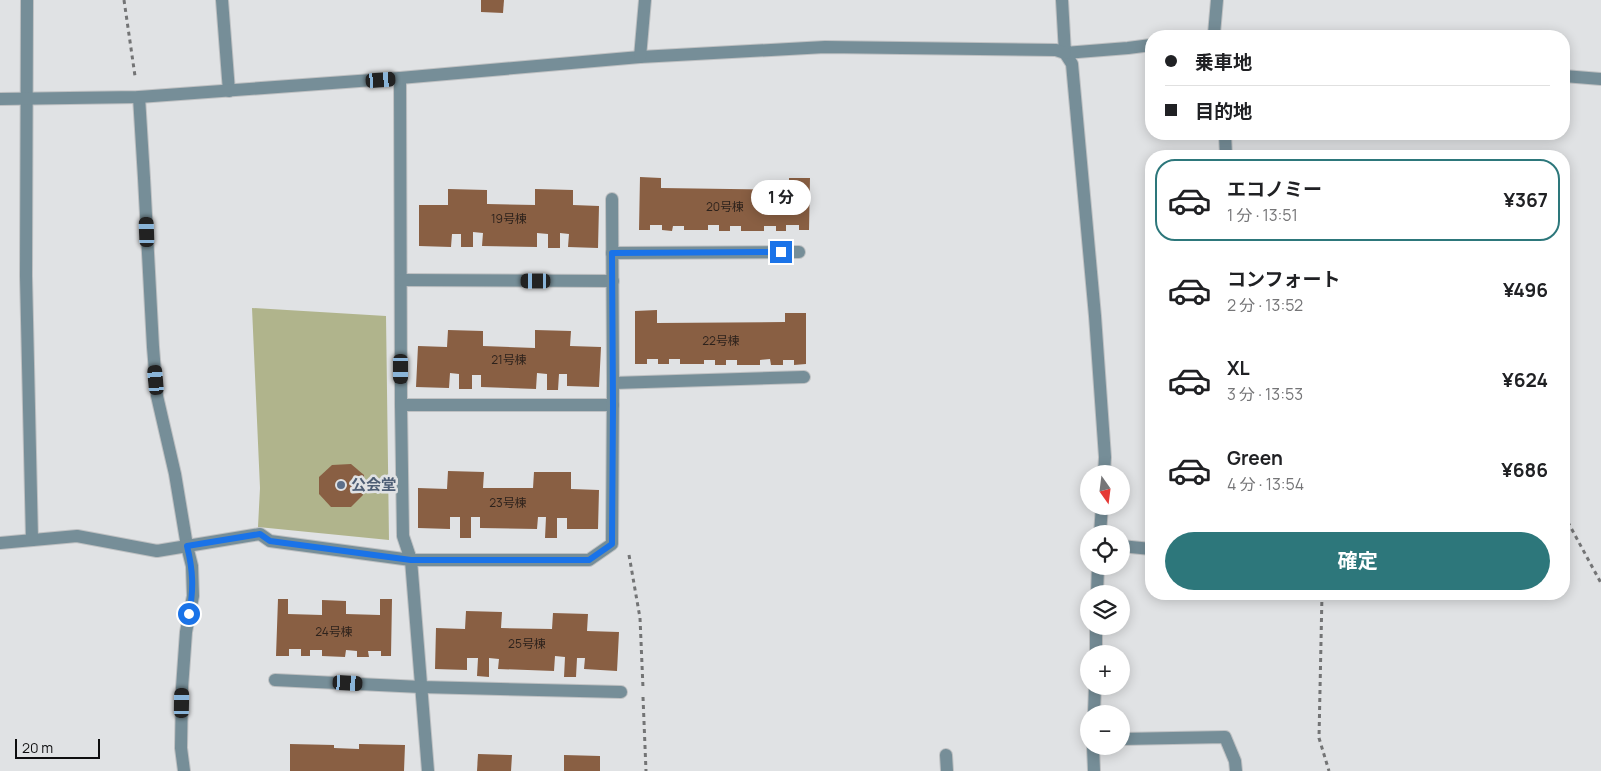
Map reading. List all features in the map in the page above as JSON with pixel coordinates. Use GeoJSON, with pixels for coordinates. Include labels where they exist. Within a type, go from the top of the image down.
{"type":"FeatureCollection","features":[{"type":"Feature","properties":{"kind":"street"},"geometry":{"type":"LineString","coordinates":[[27,0],[26,276],[32,540]]}},
{"type":"Feature","properties":{"kind":"street"},"geometry":{"type":"LineString","coordinates":[[222,0],[229,91]]}},
{"type":"Feature","properties":{"kind":"street"},"geometry":{"type":"LineString","coordinates":[[640,57],[645,0]]}},
{"type":"Feature","properties":{"kind":"street"},"geometry":{"type":"LineString","coordinates":[[1062,0],[1065,52],[1072,64],[1095,316],[1105,465]]}},
{"type":"Feature","properties":{"kind":"street"},"geometry":{"type":"LineString","coordinates":[[1211,30],[1218,1]]}},
{"type":"Feature","properties":{"kind":"street"},"geometry":{"type":"LineString","coordinates":[[0,99],[138,98],[640,57],[825,47],[1056,50],[1065,52],[1145,46]]}},
{"type":"Feature","properties":{"kind":"street"},"geometry":{"type":"LineString","coordinates":[[1570,76],[1601,79]]}},
{"type":"Feature","properties":{"kind":"street"},"geometry":{"type":"LineString","coordinates":[[400,78],[403,536],[411,560],[428,771]]}},
{"type":"Feature","properties":{"kind":"street"},"geometry":{"type":"LineString","coordinates":[[138,98],[157,396],[175,474],[192,566],[193,596],[186,632],[182,688],[181,748],[184,771]]}},
{"type":"Feature","properties":{"kind":"street"},"geometry":{"type":"LineString","coordinates":[[0,543],[77,536],[158,551],[260,534],[270,541],[411,560],[589,560],[612,544],[612,199]]}},
{"type":"Feature","properties":{"kind":"street"},"geometry":{"type":"LineString","coordinates":[[612,253],[799,252]]}},
{"type":"Feature","properties":{"kind":"street"},"geometry":{"type":"LineString","coordinates":[[401,280],[613,281]]}},
{"type":"Feature","properties":{"kind":"street"},"geometry":{"type":"LineString","coordinates":[[613,383],[804,376]]}},
{"type":"Feature","properties":{"kind":"street"},"geometry":{"type":"LineString","coordinates":[[401,405],[613,405]]}},
{"type":"Feature","properties":{"kind":"street"},"geometry":{"type":"LineString","coordinates":[[1130,547],[1145,548]]}},
{"type":"Feature","properties":{"kind":"street"},"geometry":{"type":"LineString","coordinates":[[275,680],[421,687],[621,692]]}},
{"type":"Feature","properties":{"kind":"street"},"geometry":{"type":"LineString","coordinates":[[1130,739],[1225,738],[1235,760],[1236,771]]}},
{"type":"Feature","properties":{"kind":"street"},"geometry":{"type":"LineString","coordinates":[[946,755],[947,771]]}},
{"type":"Feature","properties":{"kind":"street"},"geometry":{"type":"LineString","coordinates":[[1093,755],[1094,771]]}},
{"type":"Feature","properties":{"kind":"path"},"geometry":{"type":"LineString","coordinates":[[124,0],[138,98]]}},
{"type":"Feature","properties":{"kind":"path"},"geometry":{"type":"LineString","coordinates":[[1570,526],[1601,583]]}},
{"type":"Feature","properties":{"kind":"path"},"geometry":{"type":"LineString","coordinates":[[629,553],[640,618],[646,771]]}},
{"type":"Feature","properties":{"kind":"path"},"geometry":{"type":"LineString","coordinates":[[1322,600],[1319,738],[1330,771]]}},
{"type":"Feature","properties":{"kind":"green space"},"geometry":{"type":"Polygon","coordinates":[[[252,308],[386,316],[389,540],[258,527],[260,488],[252,308]]]}},
{"type":"Feature","properties":{"kind":"building"},"geometry":{"type":"Polygon","coordinates":[[[481,0],[504,0],[503,13],[481,12],[481,0]]]}},
{"type":"Feature","properties":{"kind":"building"},"geometry":{"type":"Polygon","coordinates":[[[640,177],[661,178],[661,188],[789,190],[789,178],[810,178],[809,230],[799,230],[799,225],[786,225],[786,231],[776,231],[776,226],[764,226],[764,231],[741,231],[741,226],[730,226],[730,231],[719,231],[719,225],[708,225],[708,230],[684,230],[684,226],[673,226],[672,231],[662,230],[662,225],[650,225],[650,230],[639,230],[640,177]]]}},
{"type":"Feature","properties":{"kind":"building"},"geometry":{"type":"Polygon","coordinates":[[[448,189],[487,190],[487,204],[535,205],[535,189],[573,190],[573,205],[599,206],[598,248],[568,247],[569,234],[560,233],[560,248],[548,248],[548,234],[537,233],[537,247],[482,246],[483,233],[473,232],[473,247],[461,247],[461,234],[452,234],[451,247],[419,246],[419,205],[448,205],[448,189]]]}},
{"type":"Feature","properties":{"kind":"building"},"geometry":{"type":"Polygon","coordinates":[[[657,310],[657,323],[785,322],[785,313],[806,313],[806,364],[794,365],[794,360],[783,360],[783,365],[771,365],[770,359],[760,360],[760,365],[737,365],[737,360],[726,360],[726,365],[715,365],[715,360],[704,360],[704,364],[680,364],[680,359],[669,359],[669,364],[658,364],[658,359],[647,359],[647,364],[635,364],[635,311],[657,310]]]}},
{"type":"Feature","properties":{"kind":"building"},"geometry":{"type":"Polygon","coordinates":[[[448,330],[483,331],[483,346],[535,348],[535,330],[571,331],[570,346],[601,347],[599,387],[567,386],[567,374],[559,374],[558,390],[547,390],[547,374],[537,373],[536,389],[481,387],[481,375],[472,375],[472,389],[459,389],[459,374],[450,373],[449,388],[416,387],[418,346],[447,347],[448,330]]]}},
{"type":"Feature","properties":{"kind":"building","name":"公会堂"},"geometry":{"type":"Polygon","coordinates":[[[351,464],[364,475],[363,495],[351,507],[331,507],[319,494],[319,477],[332,465],[351,464]]]}},
{"type":"Feature","properties":{"kind":"building"},"geometry":{"type":"Polygon","coordinates":[[[448,471],[484,472],[483,488],[533,488],[534,472],[571,472],[571,489],[599,490],[598,529],[567,529],[567,518],[557,518],[557,538],[545,538],[546,517],[538,517],[537,529],[480,528],[480,517],[471,517],[471,538],[460,538],[460,517],[450,517],[450,529],[418,528],[418,488],[447,489],[448,471]]]}},
{"type":"Feature","properties":{"kind":"building"},"geometry":{"type":"Polygon","coordinates":[[[278,599],[288,599],[288,614],[322,615],[322,600],[346,601],[346,614],[380,615],[380,599],[392,599],[391,656],[381,656],[381,651],[368,651],[369,657],[357,657],[357,651],[346,650],[345,657],[322,656],[322,650],[310,650],[310,656],[301,656],[301,649],[289,649],[289,656],[276,656],[278,599]]]}},
{"type":"Feature","properties":{"kind":"building"},"geometry":{"type":"Polygon","coordinates":[[[466,611],[502,612],[501,628],[552,629],[553,613],[588,614],[587,631],[619,632],[617,671],[584,669],[585,658],[577,658],[576,677],[564,677],[565,657],[555,656],[554,671],[498,669],[499,659],[489,658],[489,677],[477,676],[478,658],[467,658],[467,670],[435,669],[436,628],[465,629],[466,611]]]}},
{"type":"Feature","properties":{"kind":"building"},"geometry":{"type":"Polygon","coordinates":[[[290,744],[334,745],[334,748],[359,749],[359,744],[405,745],[404,771],[290,771],[290,744]]]}},
{"type":"Feature","properties":{"kind":"building"},"geometry":{"type":"Polygon","coordinates":[[[478,754],[512,755],[511,771],[477,771],[478,754]]]}},
{"type":"Feature","properties":{"kind":"building"},"geometry":{"type":"Polygon","coordinates":[[[564,755],[600,756],[600,771],[564,771],[564,755]]]}},
{"type":"Feature","properties":{"kind":"place","name":"公会堂"},"geometry":{"type":"Point","coordinates":[341,485]}},
{"type":"Feature","properties":{"kind":"route"},"geometry":{"type":"LineString","coordinates":[[189,614],[193,596],[192,566],[187,546],[260,534],[270,541],[411,560],[589,560],[612,544],[612,253],[781,252]]}}]}
